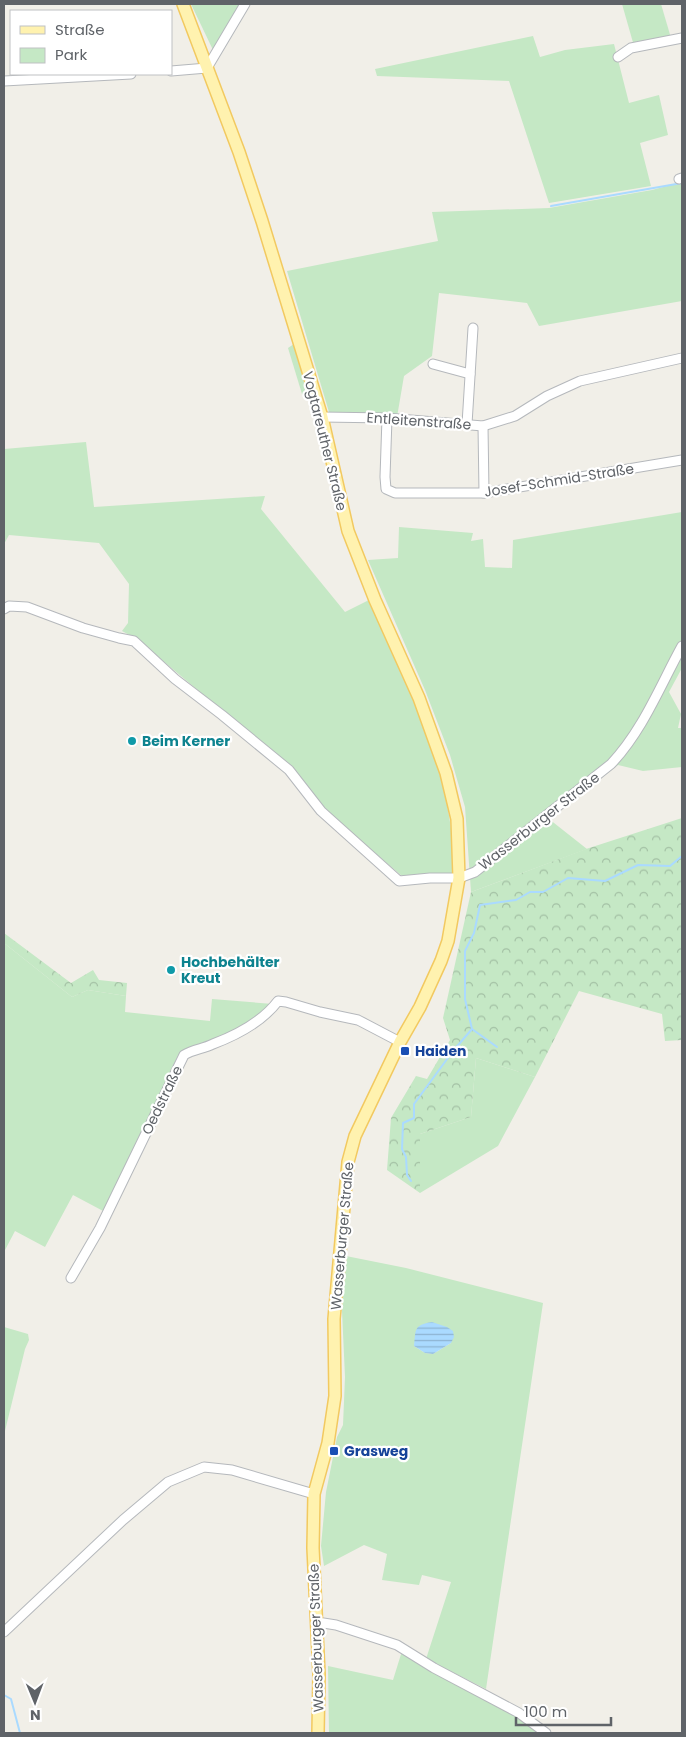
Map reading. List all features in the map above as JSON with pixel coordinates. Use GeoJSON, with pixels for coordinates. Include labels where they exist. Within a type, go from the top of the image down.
{"type":"FeatureCollection","features":[{"type":"Feature","properties":{"kind":"main road","name":"Vogtareuther Straße"},"geometry":{"type":"LineString","coordinates":[[183,4],[242,160],[303,352],[322,418],[348,531],[375,600],[419,698],[446,773],[457,819],[459,878]]}},
{"type":"Feature","properties":{"kind":"main road","name":"Wasserburger Straße"},"geometry":{"type":"LineString","coordinates":[[318,1733],[320,1674],[313,1548],[314,1494],[328,1443],[335,1396],[334,1319],[348,1162],[355,1136],[441,961],[448,941],[459,878]]}},
{"type":"Feature","properties":{"kind":"street"},"geometry":{"type":"LineString","coordinates":[[172,71],[207,68],[245,4]]}},
{"type":"Feature","properties":{"kind":"street"},"geometry":{"type":"LineString","coordinates":[[618,57],[631,48],[682,38]]}},
{"type":"Feature","properties":{"kind":"street"},"geometry":{"type":"LineString","coordinates":[[4,81],[113,75]]}},
{"type":"Feature","properties":{"kind":"street"},"geometry":{"type":"LineString","coordinates":[[467,424],[473,328]]}},
{"type":"Feature","properties":{"kind":"street","name":"Entleitenstraße"},"geometry":{"type":"LineString","coordinates":[[322,418],[387,418],[483,426],[515,416],[547,396],[580,381],[682,358]]}},
{"type":"Feature","properties":{"kind":"street"},"geometry":{"type":"LineString","coordinates":[[433,364],[470,374]]}},
{"type":"Feature","properties":{"kind":"street","name":"Josef-Schmid-Straße"},"geometry":{"type":"LineString","coordinates":[[387,418],[384,477],[386,489],[396,493],[484,493],[682,460]]}},
{"type":"Feature","properties":{"kind":"street"},"geometry":{"type":"LineString","coordinates":[[483,426],[484,493]]}},
{"type":"Feature","properties":{"kind":"street"},"geometry":{"type":"LineString","coordinates":[[4,609],[9,606],[27,607],[83,628],[134,641],[175,679],[289,770],[321,811],[400,881],[459,878]]}},
{"type":"Feature","properties":{"kind":"street","name":"Wasserburger Straße"},"geometry":{"type":"LineString","coordinates":[[459,878],[482,867],[611,764],[622,753],[640,726],[682,646]]}},
{"type":"Feature","properties":{"kind":"street","name":"Oedstraße"},"geometry":{"type":"LineString","coordinates":[[71,1278],[100,1228],[184,1055],[194,1049],[211,1045],[248,1028],[273,1008],[278,1001],[358,1020],[400,1042]]}},
{"type":"Feature","properties":{"kind":"street"},"geometry":{"type":"LineString","coordinates":[[4,1632],[123,1520],[168,1482],[204,1467],[232,1470],[314,1494]]}},
{"type":"Feature","properties":{"kind":"street"},"geometry":{"type":"LineString","coordinates":[[317,1622],[336,1625],[397,1645],[434,1668],[519,1713],[546,1733]]}},
{"type":"Feature","properties":{"kind":"green space"},"geometry":{"type":"Polygon","coordinates":[[[191,4],[241,4],[213,50],[191,4]]]}},
{"type":"Feature","properties":{"kind":"green space"},"geometry":{"type":"Polygon","coordinates":[[[622,4],[661,4],[671,38],[634,46],[622,4]]]}},
{"type":"Feature","properties":{"kind":"green space"},"geometry":{"type":"Polygon","coordinates":[[[533,36],[540,57],[565,50],[614,44],[629,103],[659,95],[668,135],[640,143],[651,186],[549,203],[509,81],[377,76],[375,69],[533,36]]]}},
{"type":"Feature","properties":{"kind":"green space"},"geometry":{"type":"Polygon","coordinates":[[[682,182],[682,301],[539,326],[527,303],[439,293],[432,356],[404,376],[397,417],[329,412],[287,271],[438,241],[432,212],[549,208],[652,190],[682,182]]]}},
{"type":"Feature","properties":{"kind":"green space"},"geometry":{"type":"Polygon","coordinates":[[[294,344],[311,403],[302,394],[288,348],[294,344]]]}},
{"type":"Feature","properties":{"kind":"green space"},"geometry":{"type":"Polygon","coordinates":[[[86,442],[94,507],[265,496],[261,509],[345,612],[369,600],[413,699],[438,768],[452,838],[454,874],[402,876],[323,809],[290,768],[137,639],[122,631],[128,623],[129,584],[99,543],[9,535],[4,544],[4,449],[86,442]]]}},
{"type":"Feature","properties":{"kind":"green space"},"geometry":{"type":"Polygon","coordinates":[[[682,512],[682,668],[669,692],[681,714],[678,728],[682,728],[682,767],[643,771],[618,765],[549,819],[587,849],[471,892],[465,807],[450,755],[425,690],[368,560],[398,558],[399,527],[473,533],[471,541],[483,539],[485,567],[512,568],[513,540],[682,512]]]}},
{"type":"Feature","properties":{"kind":"green space"},"geometry":{"type":"Polygon","coordinates":[[[682,818],[682,1040],[665,1041],[662,1014],[579,991],[535,1077],[476,1058],[471,1117],[420,1134],[420,1193],[387,1170],[391,1118],[416,1076],[427,1079],[450,1040],[443,1018],[471,892],[586,849],[682,818]]]}},
{"type":"Feature","properties":{"kind":"green space"},"geometry":{"type":"Polygon","coordinates":[[[4,933],[71,983],[93,970],[99,980],[127,983],[126,996],[88,990],[72,997],[4,943],[4,933]]]}},
{"type":"Feature","properties":{"kind":"green space"},"geometry":{"type":"Polygon","coordinates":[[[4,943],[72,997],[88,990],[126,996],[125,1012],[210,1021],[212,999],[273,1004],[247,1025],[209,1044],[192,1048],[178,1055],[105,1212],[73,1195],[45,1247],[15,1231],[4,1252],[4,943]]]}},
{"type":"Feature","properties":{"kind":"green space"},"geometry":{"type":"Polygon","coordinates":[[[476,1058],[535,1077],[498,1146],[420,1193],[420,1134],[471,1117],[476,1058]]]}},
{"type":"Feature","properties":{"kind":"green space"},"geometry":{"type":"Polygon","coordinates":[[[346,1256],[406,1268],[543,1303],[486,1689],[426,1659],[451,1582],[422,1575],[419,1585],[382,1580],[387,1554],[364,1545],[324,1566],[321,1546],[326,1492],[337,1437],[343,1425],[345,1377],[342,1311],[346,1256]],[[415,1342],[414,1346],[425,1353],[433,1354],[451,1343],[415,1342]]]}},
{"type":"Feature","properties":{"kind":"green space"},"geometry":{"type":"Polygon","coordinates":[[[4,1327],[28,1334],[29,1340],[25,1349],[4,1435],[4,1327]]]}},
{"type":"Feature","properties":{"kind":"green space"},"geometry":{"type":"Polygon","coordinates":[[[402,1651],[516,1716],[540,1733],[329,1733],[328,1666],[393,1680],[402,1651]]]}},
{"type":"Feature","properties":{"kind":"water"},"geometry":{"type":"Polygon","coordinates":[[[432,1322],[453,1331],[454,1337],[451,1343],[433,1354],[425,1353],[414,1346],[418,1327],[432,1322]]]}},
{"type":"Feature","properties":{"kind":"waterway"},"geometry":{"type":"LineString","coordinates":[[551,206],[682,183]]}},
{"type":"Feature","properties":{"kind":"waterway"},"geometry":{"type":"LineString","coordinates":[[411,1181],[407,1175],[406,1157],[402,1149],[403,1123],[414,1118],[414,1104],[453,1051],[472,1029],[465,999],[465,951],[474,933],[480,905],[516,900],[530,892],[543,892],[568,878],[605,881],[638,865],[670,866],[682,856]]}},
{"type":"Feature","properties":{"kind":"waterway"},"geometry":{"type":"LineString","coordinates":[[472,1029],[497,1047]]}},
{"type":"Feature","properties":{"kind":"waterway"},"geometry":{"type":"LineString","coordinates":[[4,1695],[11,1699],[20,1733]]}},
{"type":"Feature","properties":{"kind":"place","name":"Beim Kerner"},"geometry":{"type":"Point","coordinates":[132,741]}},
{"type":"Feature","properties":{"kind":"place","name":"Hochbehälter Kreut"},"geometry":{"type":"Point","coordinates":[171,970]}},
{"type":"Feature","properties":{"kind":"place","name":"Haiden"},"geometry":{"type":"Point","coordinates":[405,1051]}},
{"type":"Feature","properties":{"kind":"place","name":"Grasweg"},"geometry":{"type":"Point","coordinates":[334,1451]}}]}
